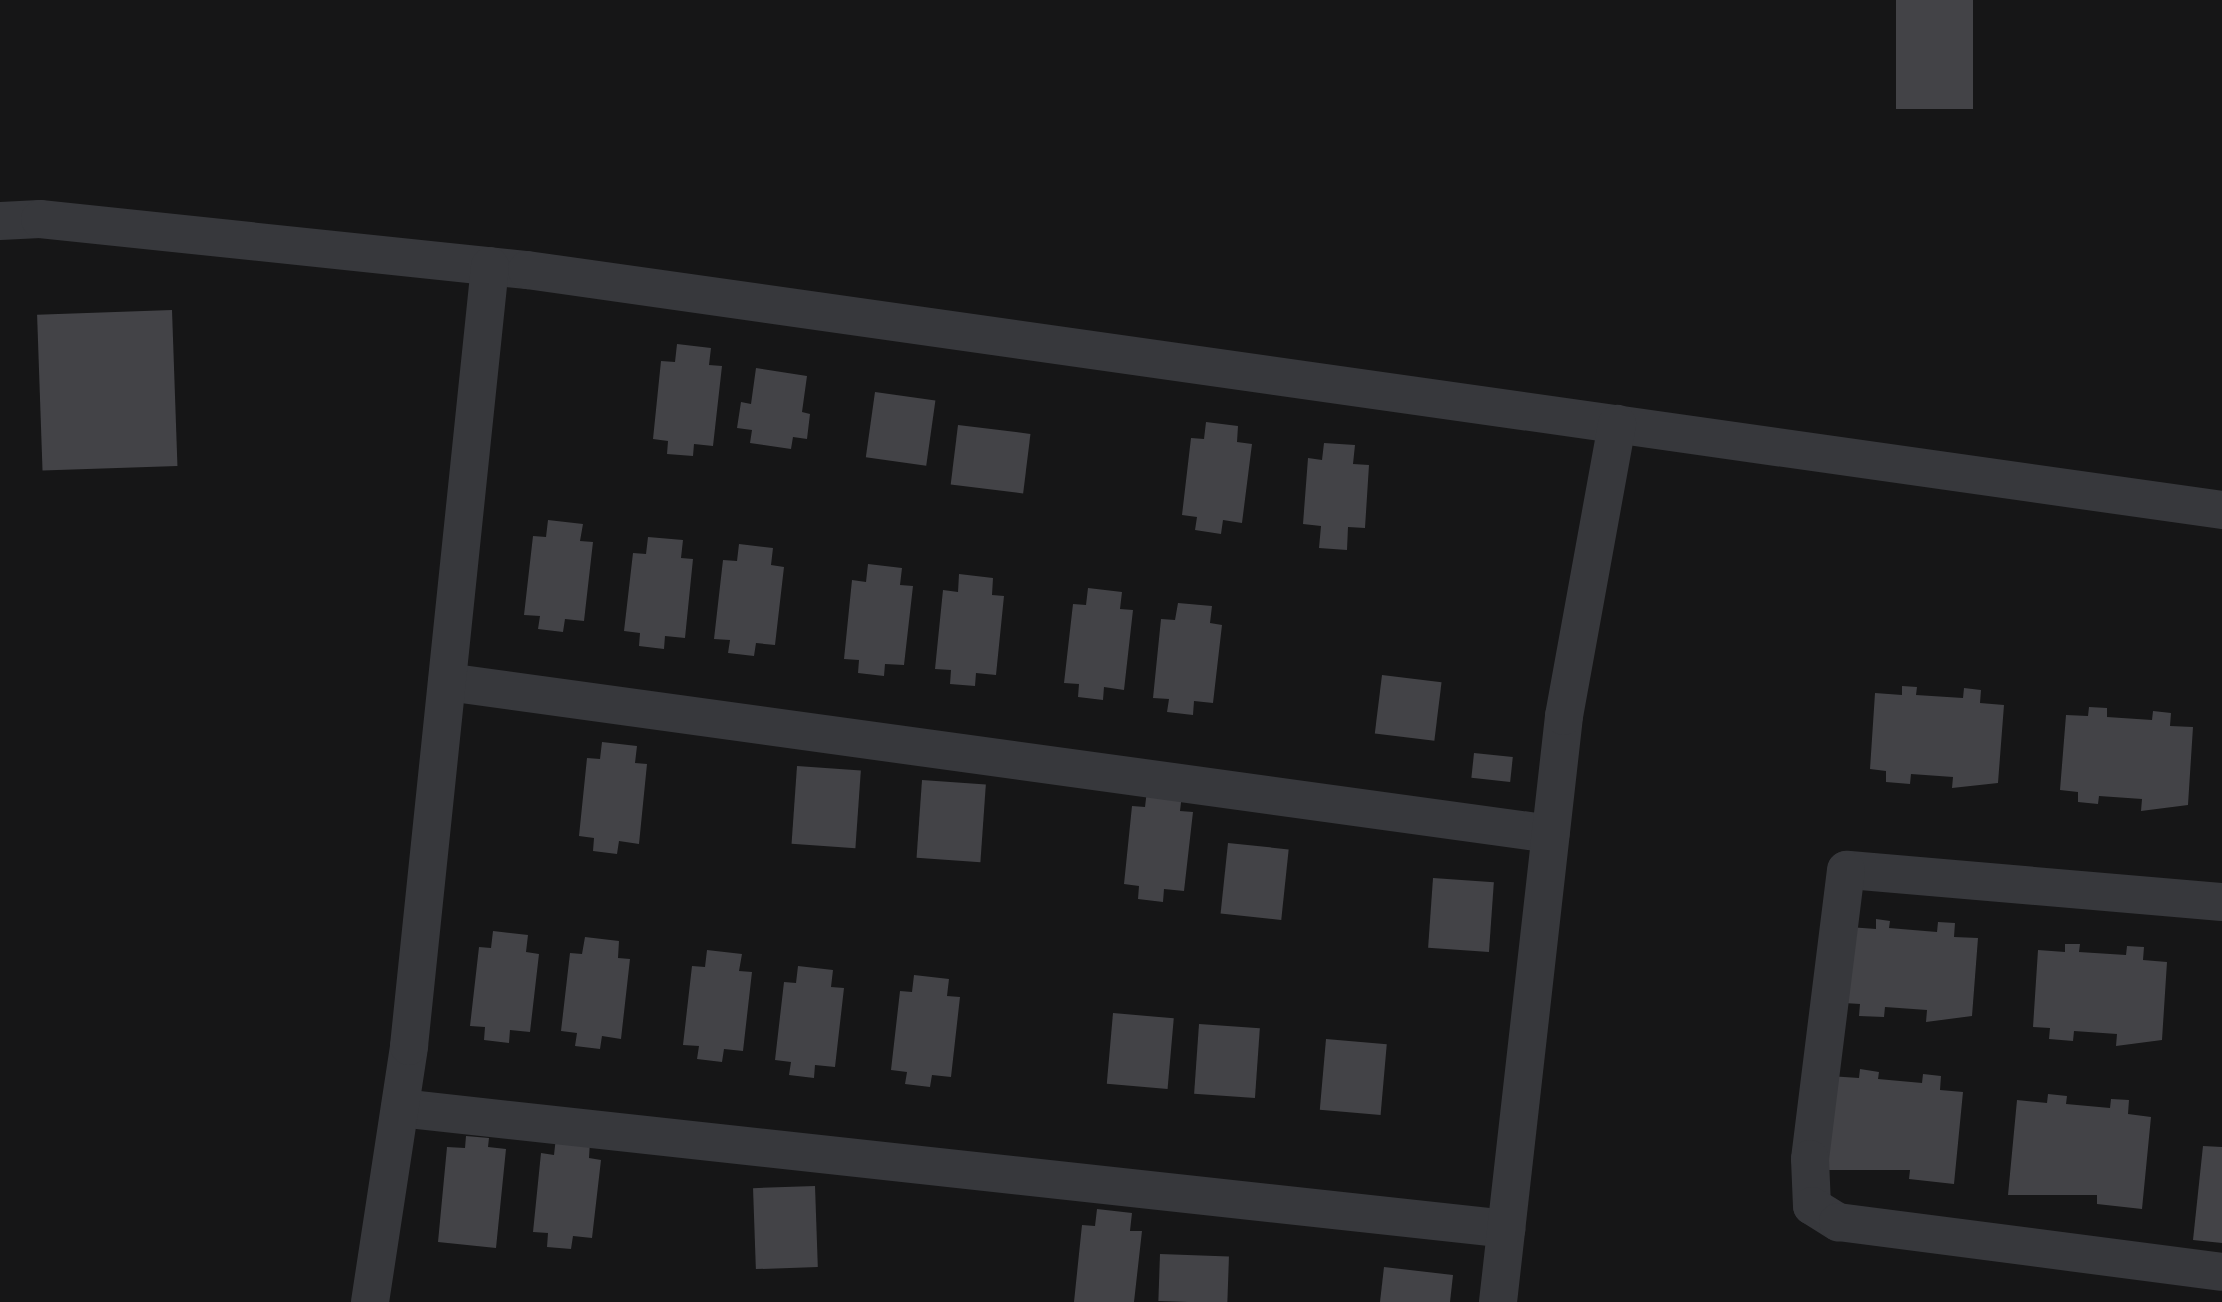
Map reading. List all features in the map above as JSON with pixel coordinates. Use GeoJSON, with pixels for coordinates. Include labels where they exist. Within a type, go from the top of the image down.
{"type":"FeatureCollection","features":[{"type":"Feature","properties":{"kind":"street"},"geometry":{"type":"LineString","coordinates":[[0,221],[40,219],[491,266],[2222,510]]}},
{"type":"Feature","properties":{"kind":"street"},"geometry":{"type":"LineString","coordinates":[[370,1302],[400,1108],[491,266]]}},
{"type":"Feature","properties":{"kind":"street"},"geometry":{"type":"LineString","coordinates":[[1498,1302],[1564,716],[1617,424]]}},
{"type":"Feature","properties":{"kind":"street"},"geometry":{"type":"LineString","coordinates":[[447,681],[1551,834]]}},
{"type":"Feature","properties":{"kind":"street"},"geometry":{"type":"LineString","coordinates":[[2222,902],[1846,870],[1810,1159],[1812,1206],[1838,1222],[2222,1272]]}},
{"type":"Feature","properties":{"kind":"street"},"geometry":{"type":"LineString","coordinates":[[400,1108],[1506,1229]]}},
{"type":"Feature","properties":{"kind":"building"},"geometry":{"type":"Polygon","coordinates":[[[1896,0],[1973,0],[1973,109],[1896,109],[1896,0]]]}},
{"type":"Feature","properties":{"kind":"building"},"geometry":{"type":"Polygon","coordinates":[[[172,310],[177,466],[43,471],[37,315],[172,310]]]}},
{"type":"Feature","properties":{"kind":"building"},"geometry":{"type":"Polygon","coordinates":[[[677,344],[711,348],[709,365],[722,366],[713,446],[694,444],[693,456],[667,454],[668,441],[653,439],[661,361],[675,362],[677,344]]]}},
{"type":"Feature","properties":{"kind":"building"},"geometry":{"type":"Polygon","coordinates":[[[756,368],[807,376],[802,412],[810,414],[807,439],[793,437],[791,449],[750,443],[752,430],[737,428],[741,402],[751,404],[756,368]]]}},
{"type":"Feature","properties":{"kind":"building"},"geometry":{"type":"Polygon","coordinates":[[[875,392],[935,400],[926,466],[866,457],[875,392]]]}},
{"type":"Feature","properties":{"kind":"building"},"geometry":{"type":"Polygon","coordinates":[[[1206,422],[1238,426],[1237,442],[1252,444],[1242,523],[1223,520],[1221,534],[1195,530],[1197,517],[1182,515],[1191,438],[1204,439],[1206,422]]]}},
{"type":"Feature","properties":{"kind":"building"},"geometry":{"type":"Polygon","coordinates":[[[958,425],[1030,434],[1023,493],[951,485],[958,425]]]}},
{"type":"Feature","properties":{"kind":"building"},"geometry":{"type":"Polygon","coordinates":[[[1324,443],[1355,445],[1353,464],[1369,465],[1365,528],[1348,527],[1347,550],[1319,548],[1321,526],[1303,524],[1308,458],[1322,460],[1324,443]]]}},
{"type":"Feature","properties":{"kind":"building"},"geometry":{"type":"Polygon","coordinates":[[[548,520],[583,524],[580,541],[593,542],[584,621],[565,619],[563,632],[538,629],[540,616],[524,615],[533,536],[546,537],[548,520]]]}},
{"type":"Feature","properties":{"kind":"building"},"geometry":{"type":"Polygon","coordinates":[[[648,537],[683,540],[681,558],[693,559],[685,638],[665,636],[664,649],[639,646],[640,633],[624,631],[633,553],[646,554],[648,537]]]}},
{"type":"Feature","properties":{"kind":"building"},"geometry":{"type":"Polygon","coordinates":[[[739,544],[773,548],[771,565],[784,567],[775,645],[756,643],[754,656],[728,653],[730,640],[714,639],[723,560],[737,561],[739,544]]]}},
{"type":"Feature","properties":{"kind":"building"},"geometry":{"type":"Polygon","coordinates":[[[868,564],[902,568],[900,585],[913,586],[904,665],[885,664],[884,676],[858,673],[859,660],[844,659],[852,580],[866,582],[868,564]]]}},
{"type":"Feature","properties":{"kind":"building"},"geometry":{"type":"Polygon","coordinates":[[[959,574],[993,578],[992,595],[1004,596],[996,675],[976,673],[975,686],[950,684],[951,670],[935,669],[943,590],[958,592],[959,574]]]}},
{"type":"Feature","properties":{"kind":"building"},"geometry":{"type":"Polygon","coordinates":[[[1088,588],[1122,592],[1120,609],[1133,610],[1124,690],[1104,687],[1103,700],[1078,697],[1079,684],[1064,683],[1073,604],[1086,605],[1088,588]]]}},
{"type":"Feature","properties":{"kind":"building"},"geometry":{"type":"Polygon","coordinates":[[[1178,603],[1212,606],[1210,623],[1222,625],[1213,703],[1194,701],[1193,715],[1167,712],[1169,699],[1153,698],[1161,619],[1175,620],[1178,603]]]}},
{"type":"Feature","properties":{"kind":"building"},"geometry":{"type":"Polygon","coordinates":[[[1382,675],[1442,682],[1434,741],[1375,734],[1382,675]]]}},
{"type":"Feature","properties":{"kind":"building"},"geometry":{"type":"Polygon","coordinates":[[[1902,686],[1917,687],[1916,695],[1963,698],[1964,688],[1981,690],[1980,703],[2004,705],[1998,783],[1952,788],[1953,777],[1911,774],[1910,784],[1886,782],[1886,771],[1870,769],[1875,693],[1902,695],[1902,686]]]}},
{"type":"Feature","properties":{"kind":"building"},"geometry":{"type":"Polygon","coordinates":[[[2089,707],[2107,708],[2107,717],[2152,720],[2153,711],[2171,713],[2170,726],[2193,727],[2188,805],[2141,811],[2142,799],[2099,796],[2098,804],[2078,802],[2078,792],[2060,790],[2066,715],[2088,716],[2089,707]]]}},
{"type":"Feature","properties":{"kind":"building"},"geometry":{"type":"Polygon","coordinates":[[[602,742],[637,746],[635,763],[647,764],[639,844],[619,841],[617,854],[593,851],[594,838],[579,836],[587,758],[600,759],[602,742]]]}},
{"type":"Feature","properties":{"kind":"building"},"geometry":{"type":"Polygon","coordinates":[[[1474,753],[1513,757],[1510,782],[1471,778],[1474,753]]]}},
{"type":"Feature","properties":{"kind":"building"},"geometry":{"type":"Polygon","coordinates":[[[797,766],[861,770],[855,848],[792,844],[797,766]]]}},
{"type":"Feature","properties":{"kind":"building"},"geometry":{"type":"Polygon","coordinates":[[[922,780],[986,784],[980,862],[917,858],[922,780]]]}},
{"type":"Feature","properties":{"kind":"building"},"geometry":{"type":"Polygon","coordinates":[[[1147,790],[1182,794],[1180,811],[1193,812],[1184,891],[1164,889],[1163,902],[1138,899],[1139,886],[1124,884],[1132,806],[1145,807],[1147,790]]]}},
{"type":"Feature","properties":{"kind":"building"},"geometry":{"type":"Polygon","coordinates":[[[1228,843],[1289,849],[1281,920],[1221,914],[1228,843]]]}},
{"type":"Feature","properties":{"kind":"building"},"geometry":{"type":"Polygon","coordinates":[[[1433,878],[1494,882],[1489,952],[1428,948],[1433,878]]]}},
{"type":"Feature","properties":{"kind":"building"},"geometry":{"type":"Polygon","coordinates":[[[1876,919],[1890,921],[1889,928],[1937,932],[1938,922],[1955,923],[1954,937],[1978,938],[1972,1016],[1926,1022],[1927,1010],[1885,1007],[1884,1017],[1859,1016],[1860,1004],[1844,1003],[1849,927],[1876,929],[1876,919]]]}},
{"type":"Feature","properties":{"kind":"building"},"geometry":{"type":"Polygon","coordinates":[[[493,931],[528,935],[526,952],[539,954],[530,1032],[510,1030],[509,1043],[484,1040],[485,1027],[470,1026],[479,947],[491,948],[493,931]]]}},
{"type":"Feature","properties":{"kind":"building"},"geometry":{"type":"Polygon","coordinates":[[[585,937],[619,941],[618,958],[630,959],[621,1039],[602,1036],[600,1049],[575,1046],[577,1033],[561,1031],[570,953],[582,954],[585,937]]]}},
{"type":"Feature","properties":{"kind":"building"},"geometry":{"type":"Polygon","coordinates":[[[2065,944],[2080,944],[2079,952],[2126,955],[2127,946],[2144,947],[2143,960],[2167,962],[2162,1040],[2116,1046],[2117,1034],[2074,1031],[2073,1041],[2049,1039],[2050,1028],[2033,1027],[2038,950],[2065,952],[2065,944]]]}},
{"type":"Feature","properties":{"kind":"building"},"geometry":{"type":"Polygon","coordinates":[[[707,950],[742,954],[739,971],[752,972],[743,1051],[724,1049],[722,1062],[697,1059],[699,1046],[683,1045],[692,966],[705,967],[707,950]]]}},
{"type":"Feature","properties":{"kind":"building"},"geometry":{"type":"Polygon","coordinates":[[[798,966],[833,970],[831,987],[844,988],[835,1067],[815,1065],[814,1078],[789,1075],[791,1062],[775,1060],[784,982],[796,983],[798,966]]]}},
{"type":"Feature","properties":{"kind":"building"},"geometry":{"type":"Polygon","coordinates":[[[914,975],[949,979],[947,996],[960,997],[951,1077],[932,1075],[930,1087],[905,1084],[907,1072],[891,1070],[900,991],[912,992],[914,975]]]}},
{"type":"Feature","properties":{"kind":"building"},"geometry":{"type":"Polygon","coordinates":[[[1113,1013],[1174,1018],[1168,1089],[1107,1084],[1113,1013]]]}},
{"type":"Feature","properties":{"kind":"building"},"geometry":{"type":"Polygon","coordinates":[[[1199,1024],[1260,1028],[1255,1098],[1194,1094],[1199,1024]]]}},
{"type":"Feature","properties":{"kind":"building"},"geometry":{"type":"Polygon","coordinates":[[[1326,1039],[1387,1044],[1381,1115],[1320,1110],[1326,1039]]]}},
{"type":"Feature","properties":{"kind":"building"},"geometry":{"type":"Polygon","coordinates":[[[1860,1069],[1879,1072],[1878,1079],[1922,1083],[1923,1074],[1941,1076],[1940,1090],[1963,1092],[1954,1184],[1909,1179],[1910,1170],[1820,1170],[1829,1076],[1859,1078],[1860,1069]]]}},
{"type":"Feature","properties":{"kind":"building"},"geometry":{"type":"Polygon","coordinates":[[[2048,1094],[2067,1096],[2066,1104],[2110,1108],[2111,1099],[2129,1100],[2128,1114],[2151,1117],[2142,1209],[2097,1204],[2097,1195],[2008,1195],[2017,1100],[2047,1103],[2048,1094]]]}},
{"type":"Feature","properties":{"kind":"building"},"geometry":{"type":"Polygon","coordinates":[[[466,1136],[489,1138],[488,1147],[506,1149],[496,1248],[438,1242],[447,1147],[465,1148],[466,1136]]]}},
{"type":"Feature","properties":{"kind":"building"},"geometry":{"type":"Polygon","coordinates":[[[556,1137],[590,1141],[589,1158],[601,1160],[592,1238],[573,1236],[571,1249],[547,1247],[548,1233],[533,1232],[541,1153],[554,1155],[556,1137]]]}},
{"type":"Feature","properties":{"kind":"building"},"geometry":{"type":"Polygon","coordinates":[[[2203,1146],[2222,1147],[2222,1243],[2193,1240],[2203,1146]]]}},
{"type":"Feature","properties":{"kind":"building"},"geometry":{"type":"Polygon","coordinates":[[[815,1186],[818,1267],[756,1269],[753,1188],[815,1186]]]}},
{"type":"Feature","properties":{"kind":"building"},"geometry":{"type":"Polygon","coordinates":[[[1097,1209],[1132,1213],[1130,1231],[1142,1231],[1134,1302],[1074,1302],[1082,1225],[1095,1226],[1097,1209]]]}},
{"type":"Feature","properties":{"kind":"building"},"geometry":{"type":"Polygon","coordinates":[[[1160,1254],[1229,1256],[1227,1302],[1158,1301],[1160,1254]]]}},
{"type":"Feature","properties":{"kind":"building"},"geometry":{"type":"Polygon","coordinates":[[[1384,1267],[1453,1275],[1450,1302],[1380,1302],[1384,1267]]]}}]}
